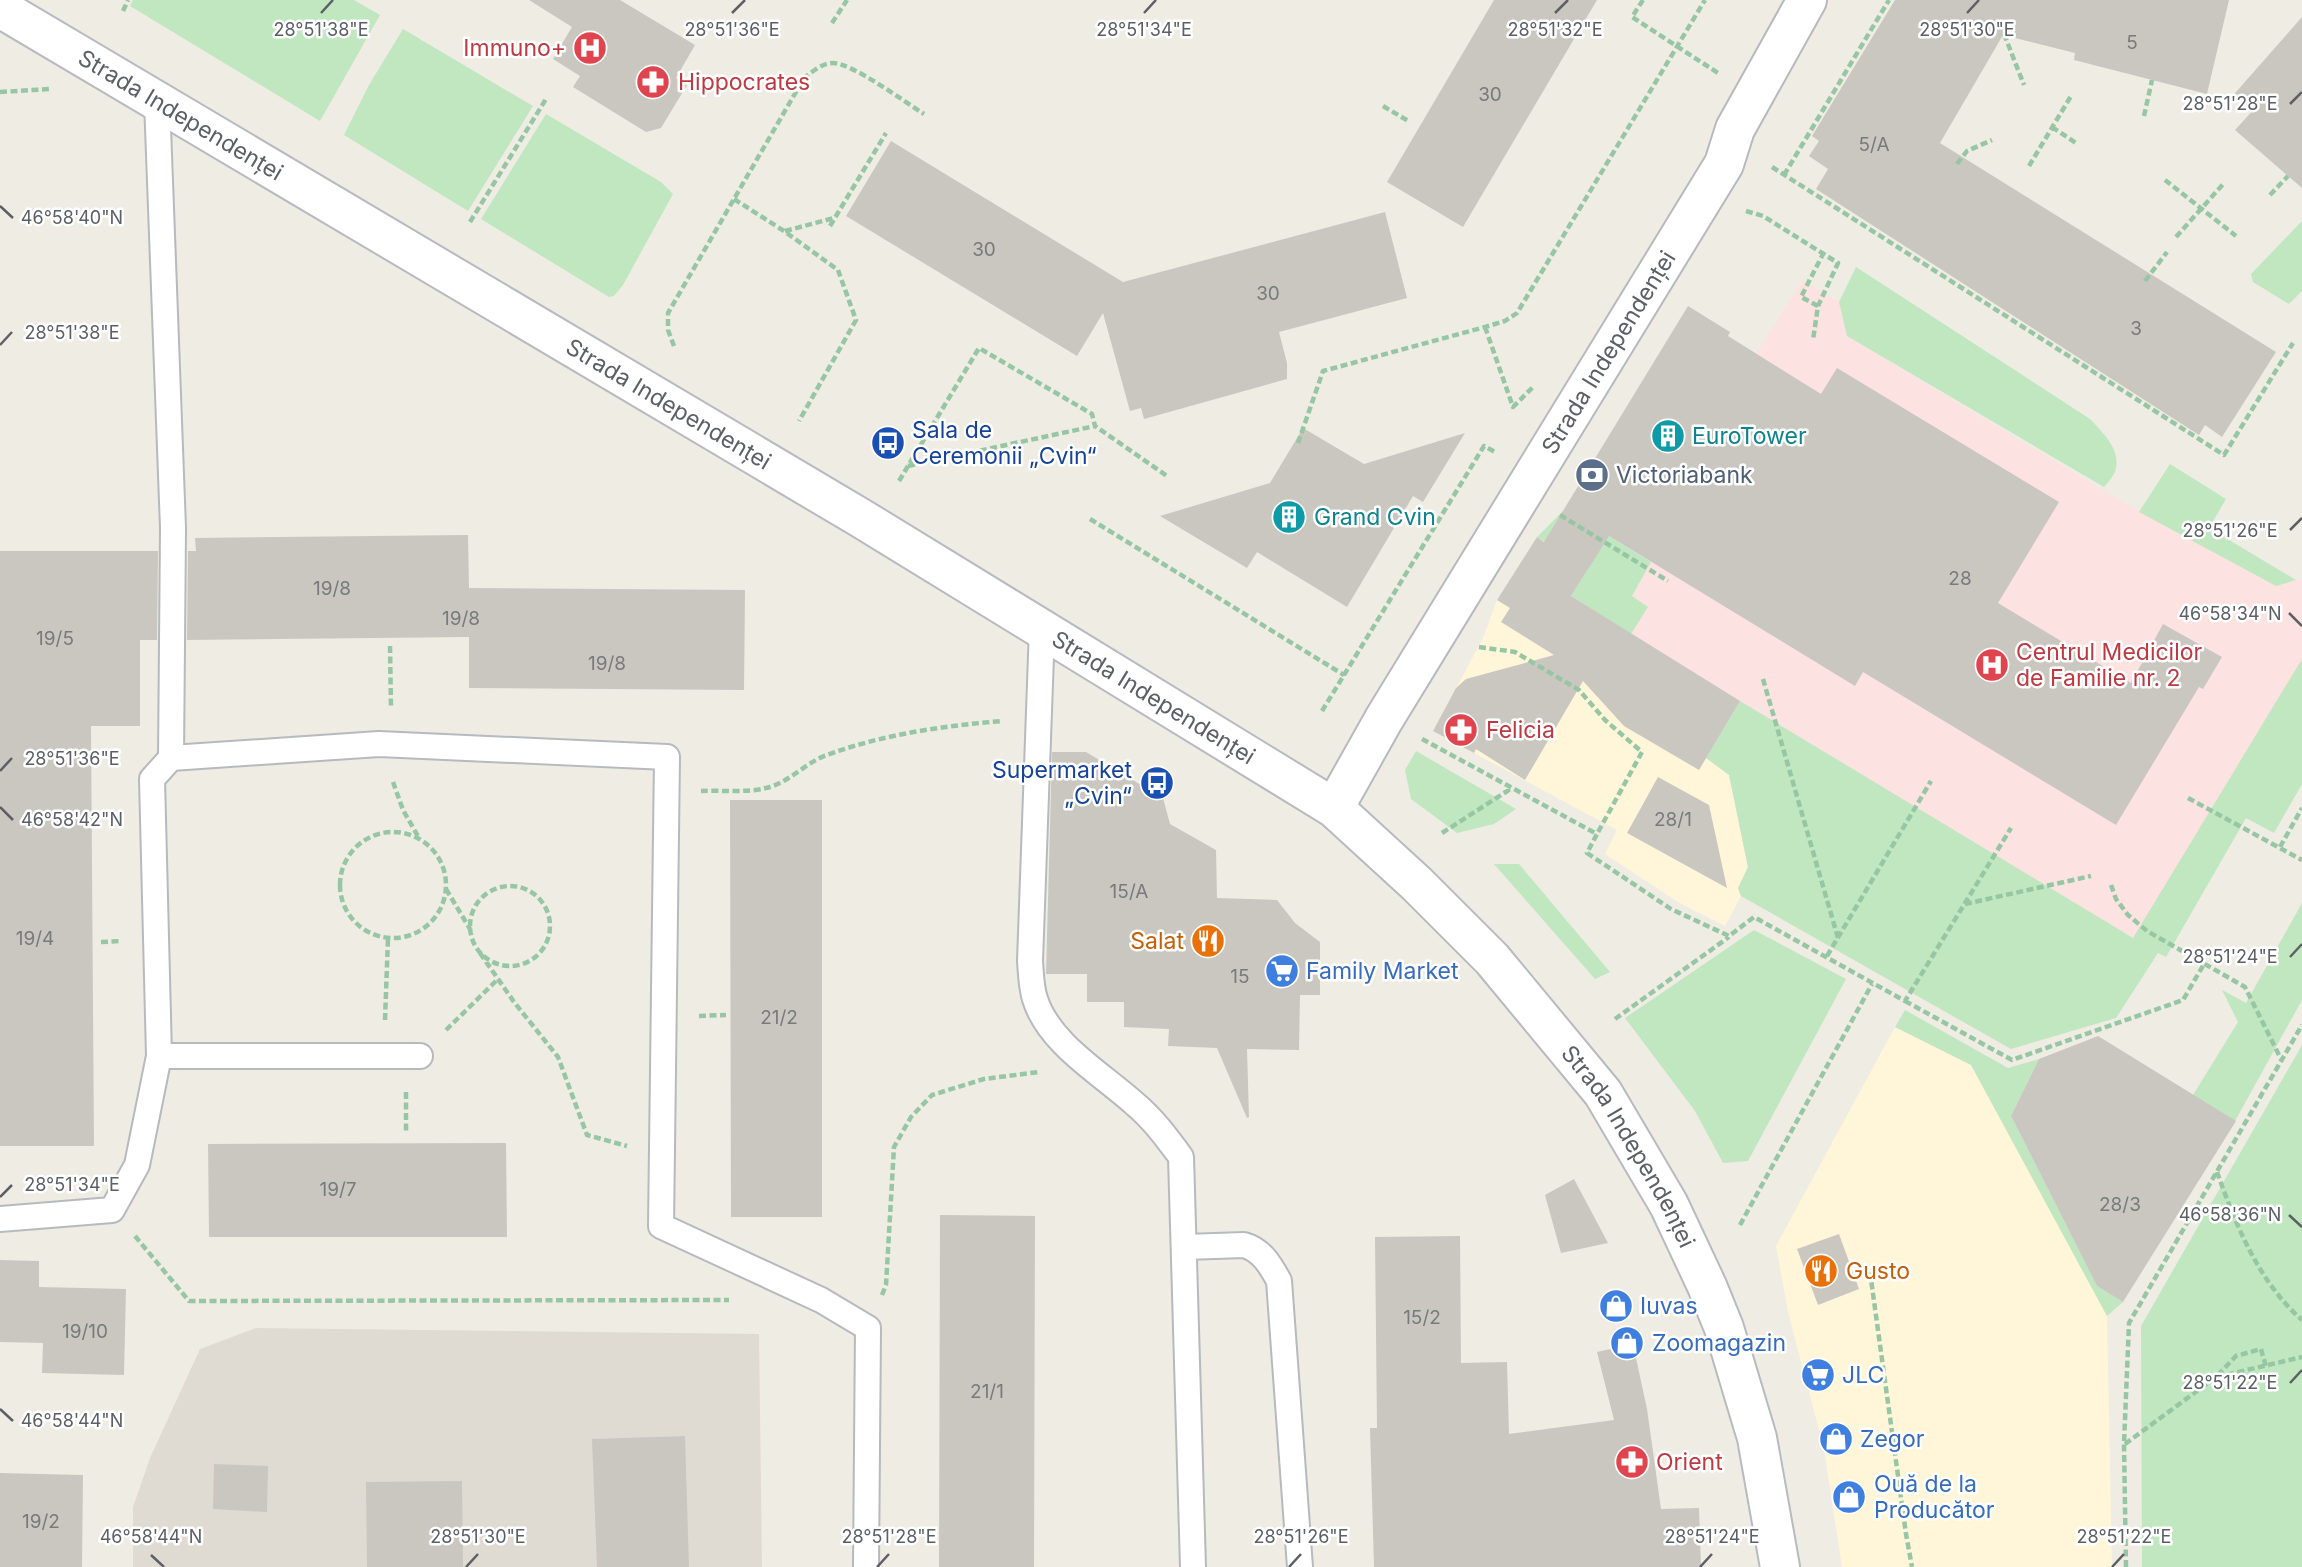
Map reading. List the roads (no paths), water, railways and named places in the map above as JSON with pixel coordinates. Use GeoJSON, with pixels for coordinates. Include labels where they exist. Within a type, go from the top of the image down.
{"type":"FeatureCollection","features":[{"type":"Feature","properties":{"kind":"main road","name":"Strada Independenței"},"geometry":{"type":"LineString","coordinates":[[1334,808],[1384,719],[1724,164],[1735,129],[1807,0]]}},
{"type":"Feature","properties":{"kind":"main road","name":"Strada Independenței"},"geometry":{"type":"LineString","coordinates":[[0,8],[619,373],[1334,808],[1417,884],[1492,959],[1603,1093],[1617,1115],[1669,1205],[1724,1328],[1757,1438],[1780,1567]]}},
{"type":"Feature","properties":{"kind":"lane"},"geometry":{"type":"LineString","coordinates":[[0,1219],[112,1210],[137,1165],[159,1056],[152,779],[171,758],[173,528],[157,101]]}},
{"type":"Feature","properties":{"kind":"lane"},"geometry":{"type":"LineString","coordinates":[[1042,628],[1030,961],[1034,998],[1043,1017],[1088,1065],[1154,1122],[1181,1157],[1194,1567]]}},
{"type":"Feature","properties":{"kind":"lane"},"geometry":{"type":"LineString","coordinates":[[171,758],[385,745],[667,757],[661,1226],[821,1300],[868,1328],[866,1567]]}},
{"type":"Feature","properties":{"kind":"lane"},"geometry":{"type":"LineString","coordinates":[[159,1056],[420,1056]]}},
{"type":"Feature","properties":{"kind":"lane"},"geometry":{"type":"LineString","coordinates":[[1185,1247],[1244,1244],[1253,1247],[1263,1256],[1279,1281],[1300,1567]]}},
{"type":"Feature","properties":{"kind":"place","name":"Immuno+"},"geometry":{"type":"Point","coordinates":[590,48]}},
{"type":"Feature","properties":{"kind":"place","name":"Hippocrates"},"geometry":{"type":"Point","coordinates":[653,82]}},
{"type":"Feature","properties":{"kind":"place","name":"EuroTower"},"geometry":{"type":"Point","coordinates":[1668,436]}},
{"type":"Feature","properties":{"kind":"place","name":"Sala de Ceremonii „Cvin“"},"geometry":{"type":"Point","coordinates":[888,443]}},
{"type":"Feature","properties":{"kind":"place","name":"Victoriabank"},"geometry":{"type":"Point","coordinates":[1592,475]}},
{"type":"Feature","properties":{"kind":"place","name":"Grand Cvin"},"geometry":{"type":"Point","coordinates":[1289,517]}},
{"type":"Feature","properties":{"kind":"place","name":"Centrul Medicilor de Familie nr. 2"},"geometry":{"type":"Point","coordinates":[1992,665]}},
{"type":"Feature","properties":{"kind":"place","name":"Felicia"},"geometry":{"type":"Point","coordinates":[1461,730]}},
{"type":"Feature","properties":{"kind":"place","name":"Supermarket „Cvin“"},"geometry":{"type":"Point","coordinates":[1157,783]}},
{"type":"Feature","properties":{"kind":"place","name":"Salat"},"geometry":{"type":"Point","coordinates":[1208,941]}},
{"type":"Feature","properties":{"kind":"place","name":"Family Market"},"geometry":{"type":"Point","coordinates":[1282,971]}},
{"type":"Feature","properties":{"kind":"place","name":"Gusto"},"geometry":{"type":"Point","coordinates":[1821,1271]}},
{"type":"Feature","properties":{"kind":"place","name":"Iuvas"},"geometry":{"type":"Point","coordinates":[1616,1306]}},
{"type":"Feature","properties":{"kind":"place","name":"Zoomagazin"},"geometry":{"type":"Point","coordinates":[1627,1343]}},
{"type":"Feature","properties":{"kind":"place","name":"JLC"},"geometry":{"type":"Point","coordinates":[1818,1375]}},
{"type":"Feature","properties":{"kind":"place","name":"Zegor"},"geometry":{"type":"Point","coordinates":[1836,1439]}},
{"type":"Feature","properties":{"kind":"place","name":"Orient"},"geometry":{"type":"Point","coordinates":[1632,1462]}},
{"type":"Feature","properties":{"kind":"place","name":"Ouă de la Producător"},"geometry":{"type":"Point","coordinates":[1849,1497]}}]}
